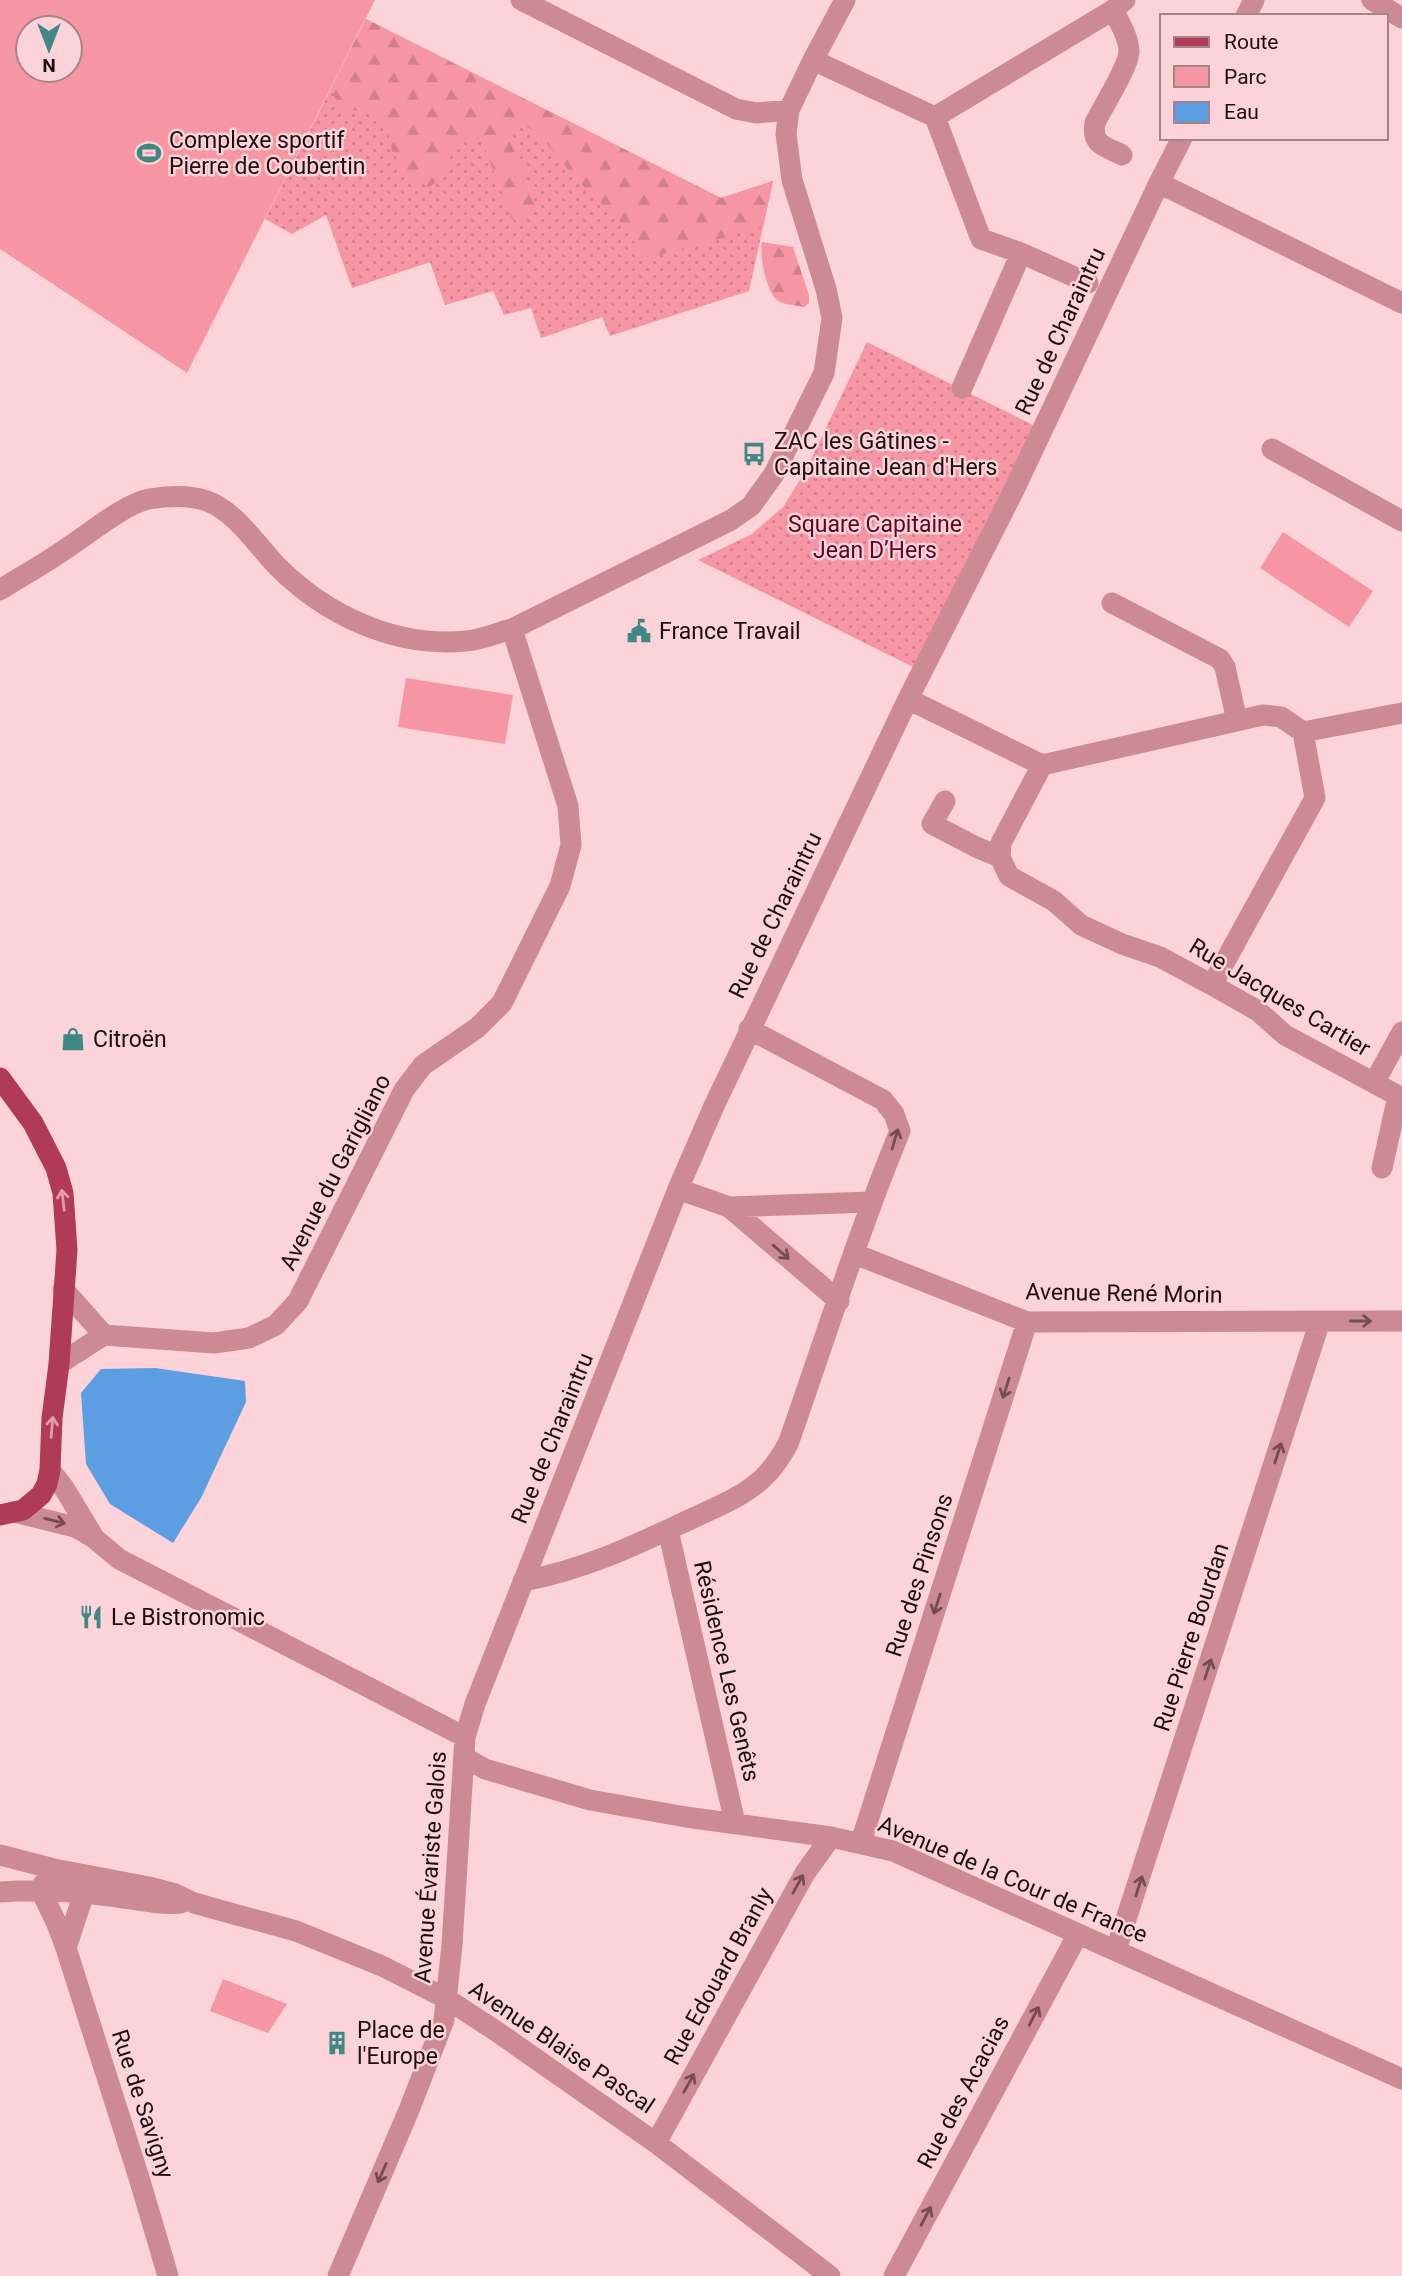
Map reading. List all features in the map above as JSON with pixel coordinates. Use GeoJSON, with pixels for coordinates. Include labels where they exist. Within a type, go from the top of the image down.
{"type":"FeatureCollection","features":[{"type":"Feature","properties":{"kind":"main road","name":"Avenue Évariste Galois"},"geometry":{"type":"LineString","coordinates":[[0,1078],[33,1123],[56,1168],[63,1193],[67,1250],[47,1484],[41,1495],[23,1510],[7,1513]]}},
{"type":"Feature","properties":{"kind":"street"},"geometry":{"type":"LineString","coordinates":[[520,0],[736,109],[756,113],[789,110]]}},
{"type":"Feature","properties":{"kind":"street"},"geometry":{"type":"LineString","coordinates":[[0,590],[108,519],[146,500],[180,496],[207,501],[228,513],[278,567],[323,605],[372,628],[423,642],[468,641],[512,629],[731,520],[751,506],[774,474],[824,373],[832,318],[826,289],[792,180],[786,134],[789,110],[845,0]]}},
{"type":"Feature","properties":{"kind":"street"},"geometry":{"type":"LineString","coordinates":[[1372,0],[1402,18]]}},
{"type":"Feature","properties":{"kind":"street"},"geometry":{"type":"LineString","coordinates":[[935,117],[1119,5],[1129,52],[1094,123],[1093,133],[1097,142],[1122,155]]}},
{"type":"Feature","properties":{"kind":"street"},"geometry":{"type":"LineString","coordinates":[[813,60],[935,117],[981,239],[1088,282]]}},
{"type":"Feature","properties":{"kind":"street","name":"Rue de Charaintru"},"geometry":{"type":"LineString","coordinates":[[465,1747],[471,1716],[678,1189],[749,1029],[908,699],[1013,492],[1181,140]]}},
{"type":"Feature","properties":{"kind":"street"},"geometry":{"type":"LineString","coordinates":[[1159,183],[1402,303]]}},
{"type":"Feature","properties":{"kind":"street"},"geometry":{"type":"LineString","coordinates":[[962,388],[1021,253]]}},
{"type":"Feature","properties":{"kind":"street"},"geometry":{"type":"LineString","coordinates":[[1272,449],[1402,521]]}},
{"type":"Feature","properties":{"kind":"street"},"geometry":{"type":"LineString","coordinates":[[1112,603],[1220,659],[1225,667],[1237,720]]}},
{"type":"Feature","properties":{"kind":"street","name":"Avenue du Garigliano"},"geometry":{"type":"LineString","coordinates":[[104,1335],[214,1343],[249,1338],[276,1325],[299,1301],[404,1090],[422,1065],[477,1028],[502,1003],[560,886],[571,845],[568,806],[512,629]]}},
{"type":"Feature","properties":{"kind":"street"},"geometry":{"type":"LineString","coordinates":[[908,699],[1042,765],[1263,715],[1281,717],[1303,732],[1402,713]]}},
{"type":"Feature","properties":{"kind":"street"},"geometry":{"type":"LineString","coordinates":[[1212,985],[1315,798],[1303,732]]}},
{"type":"Feature","properties":{"kind":"street"},"geometry":{"type":"LineString","coordinates":[[945,801],[932,824],[1000,857],[1001,843],[1042,765]]}},
{"type":"Feature","properties":{"kind":"street","name":"Rue Jacques Cartier"},"geometry":{"type":"LineString","coordinates":[[1000,857],[1009,876],[1054,901],[1082,925],[1122,944],[1160,957],[1212,985],[1258,1011],[1285,1035],[1400,1097],[1381,1168]]}},
{"type":"Feature","properties":{"kind":"street"},"geometry":{"type":"LineString","coordinates":[[523,1581],[554,1576],[586,1566],[731,1500],[762,1479],[789,1444],[871,1202],[900,1130],[894,1114],[883,1100],[749,1029]]}},
{"type":"Feature","properties":{"kind":"street","name":"Rue Jacques Cartier"},"geometry":{"type":"LineString","coordinates":[[1374,1083],[1402,1032]]}},
{"type":"Feature","properties":{"kind":"street"},"geometry":{"type":"LineString","coordinates":[[678,1189],[729,1207],[839,1301]]}},
{"type":"Feature","properties":{"kind":"street"},"geometry":{"type":"LineString","coordinates":[[729,1207],[871,1202]]}},
{"type":"Feature","properties":{"kind":"street","name":"Avenue René Morin"},"geometry":{"type":"LineString","coordinates":[[855,1254],[1027,1322],[1317,1330],[1402,1321]]}},
{"type":"Feature","properties":{"kind":"street"},"geometry":{"type":"LineString","coordinates":[[59,1364],[104,1335],[63,1289]]}},
{"type":"Feature","properties":{"kind":"street","name":"Rue des Pinsons"},"geometry":{"type":"LineString","coordinates":[[861,1842],[1027,1322]]}},
{"type":"Feature","properties":{"kind":"street","name":"Rue Pierre Bourdan"},"geometry":{"type":"LineString","coordinates":[[1116,1950],[1317,1330]]}},
{"type":"Feature","properties":{"kind":"street","name":"Avenue Évariste Galois"},"geometry":{"type":"LineString","coordinates":[[50,1470],[94,1538]]}},
{"type":"Feature","properties":{"kind":"street","name":"Avenue Évariste Galois"},"geometry":{"type":"LineString","coordinates":[[7,1513],[75,1527],[94,1538],[119,1559],[465,1747],[444,2020],[410,2110],[338,2276]]}},
{"type":"Feature","properties":{"kind":"street","name":"Résidence Les Genêts"},"geometry":{"type":"LineString","coordinates":[[668,1530],[735,1824]]}},
{"type":"Feature","properties":{"kind":"street","name":"Avenue de la Cour de France"},"geometry":{"type":"LineString","coordinates":[[465,1747],[485,1769],[590,1800],[861,1842],[893,1852],[1402,2079]]}},
{"type":"Feature","properties":{"kind":"street","name":"Rue Edouard Branly"},"geometry":{"type":"LineString","coordinates":[[656,2143],[804,1873],[831,1837]]}},
{"type":"Feature","properties":{"kind":"street","name":"Avenue Blaise Pascal"},"geometry":{"type":"LineString","coordinates":[[0,1855],[54,1869],[84,1883],[162,1905],[194,1903],[296,1931],[383,1966],[447,1999],[496,2031],[656,2143],[830,2276]]}},
{"type":"Feature","properties":{"kind":"street"},"geometry":{"type":"LineString","coordinates":[[40,1889],[54,1869]]}},
{"type":"Feature","properties":{"kind":"street"},"geometry":{"type":"LineString","coordinates":[[66,1948],[84,1883]]}},
{"type":"Feature","properties":{"kind":"street","name":"Avenue Blaise Pascal"},"geometry":{"type":"LineString","coordinates":[[0,1892],[84,1883]]}},
{"type":"Feature","properties":{"kind":"street","name":"Rue de Savigny"},"geometry":{"type":"LineString","coordinates":[[40,1889],[66,1948],[168,2276]]}},
{"type":"Feature","properties":{"kind":"street","name":"Rue des Acacias"},"geometry":{"type":"LineString","coordinates":[[894,2276],[1079,1934]]}},
{"type":"Feature","properties":{"kind":"green space","name":"Complexe sportif Pierre de Coubertin"},"geometry":{"type":"Polygon","coordinates":[[[0,0],[375,0],[187,373],[0,249],[0,0]]]}},
{"type":"Feature","properties":{"kind":"green space"},"geometry":{"type":"Polygon","coordinates":[[[366,19],[721,198],[773,181],[749,291],[610,336],[602,317],[541,338],[531,308],[504,315],[493,291],[445,305],[430,262],[352,288],[326,215],[292,234],[265,219],[366,19]]]}},
{"type":"Feature","properties":{"kind":"green space"},"geometry":{"type":"Polygon","coordinates":[[[366,19],[721,198],[773,181],[763,227],[652,257],[644,256],[622,224],[576,179],[537,132],[518,122],[513,126],[512,136],[536,210],[527,219],[519,222],[512,219],[481,138],[459,143],[453,149],[443,174],[428,187],[411,177],[402,166],[392,150],[387,127],[376,111],[344,109],[331,88],[366,19]]]}},
{"type":"Feature","properties":{"kind":"green space"},"geometry":{"type":"Polygon","coordinates":[[[762,242],[793,247],[809,295],[809,303],[804,307],[783,303],[773,295],[764,272],[762,242]]]}},
{"type":"Feature","properties":{"kind":"green space","name":"Square Capitaine Jean D’Hers"},"geometry":{"type":"Polygon","coordinates":[[[867,342],[1037,427],[913,667],[698,560],[752,534],[783,507],[805,472],[867,342]]]}},
{"type":"Feature","properties":{"kind":"green space"},"geometry":{"type":"Polygon","coordinates":[[[1283,532],[1373,591],[1349,627],[1260,568],[1283,532]]]}},
{"type":"Feature","properties":{"kind":"green space"},"geometry":{"type":"Polygon","coordinates":[[[406,678],[513,695],[505,744],[398,727],[406,678]]]}},
{"type":"Feature","properties":{"kind":"green space"},"geometry":{"type":"Polygon","coordinates":[[[223,1979],[287,2004],[268,2033],[210,2011],[223,1979]]]}},
{"type":"Feature","properties":{"kind":"water"},"geometry":{"type":"Polygon","coordinates":[[[155,1368],[245,1381],[246,1402],[201,1498],[173,1543],[110,1504],[86,1464],[81,1393],[101,1369],[155,1368]]]}},
{"type":"Feature","properties":{"kind":"place","name":"Complexe sportif Pierre de Coubertin"},"geometry":{"type":"Point","coordinates":[149,153]}},
{"type":"Feature","properties":{"kind":"place","name":"ZAC les Gâtines - Capitaine Jean d'Hers"},"geometry":{"type":"Point","coordinates":[754,454]}},
{"type":"Feature","properties":{"kind":"place","name":"France Travail"},"geometry":{"type":"Point","coordinates":[639,631]}},
{"type":"Feature","properties":{"kind":"place","name":"Citroën"},"geometry":{"type":"Point","coordinates":[73,1039]}},
{"type":"Feature","properties":{"kind":"place","name":"Le Bistronomic"},"geometry":{"type":"Point","coordinates":[91,1617]}},
{"type":"Feature","properties":{"kind":"place","name":"Place de l'Europe"},"geometry":{"type":"Point","coordinates":[337,2043]}}]}
